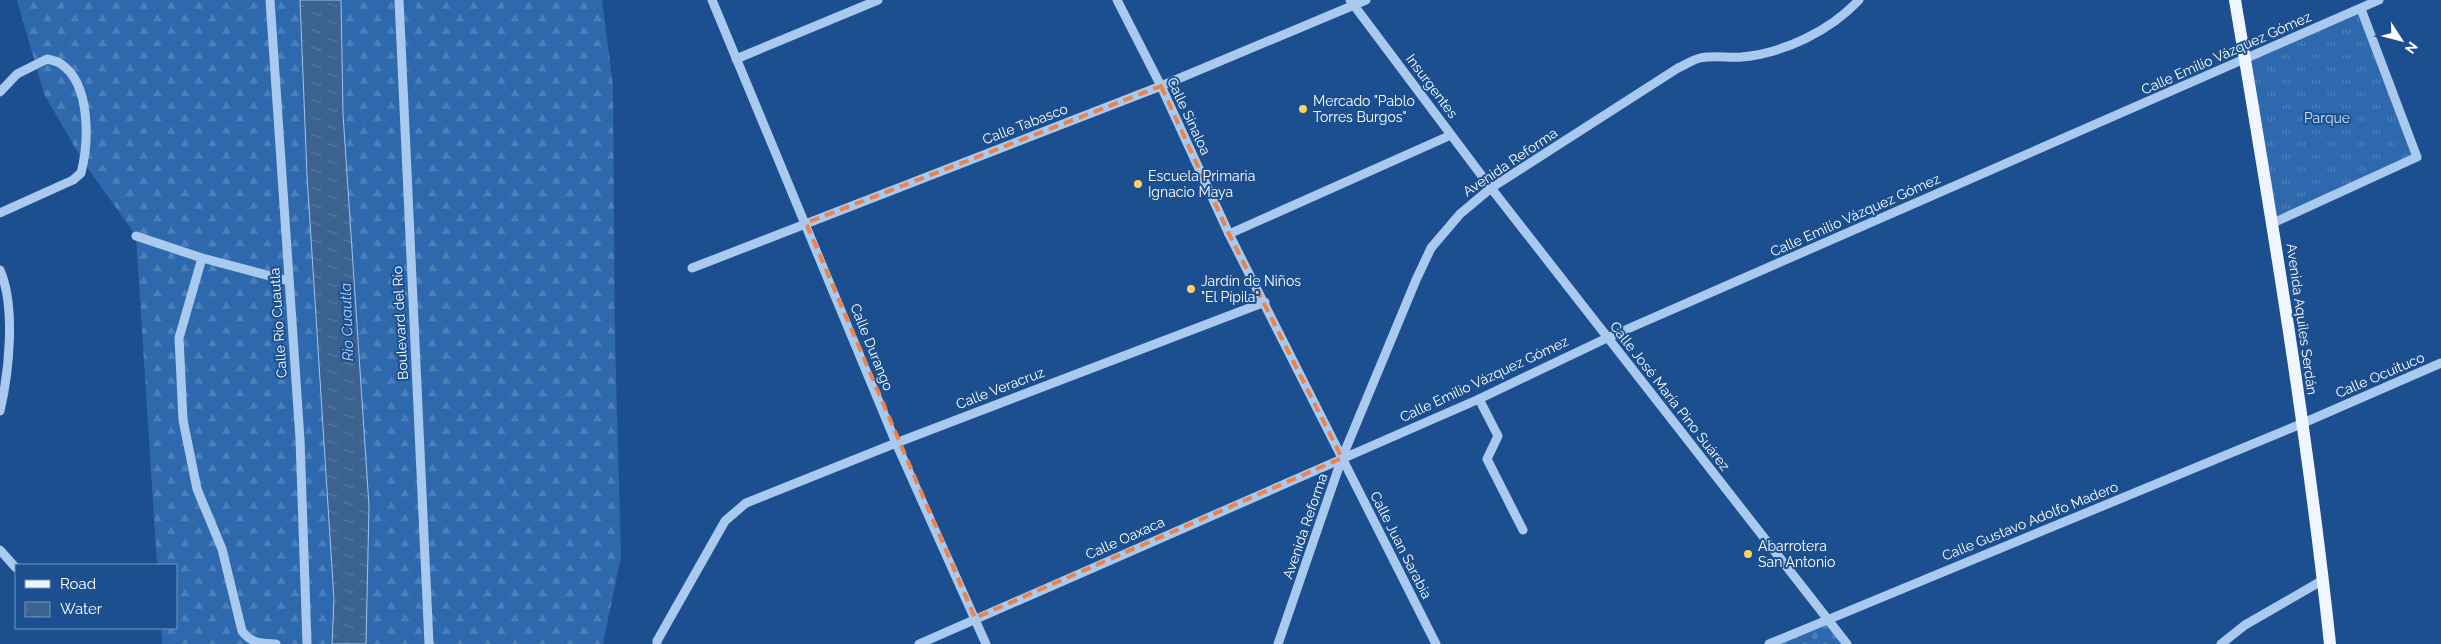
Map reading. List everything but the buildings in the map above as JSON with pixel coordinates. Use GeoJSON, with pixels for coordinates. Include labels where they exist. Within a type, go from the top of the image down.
{"type":"FeatureCollection","features":[{"type":"Feature","properties":{"kind":"main road","name":"Avenida Aquiles Serdán"},"geometry":{"type":"LineString","coordinates":[[2235,0],[2273,223],[2302,424],[2330,644]]}},
{"type":"Feature","properties":{"kind":"street","name":"Calle Río Cuautla"},"geometry":{"type":"LineString","coordinates":[[270,0],[300,439],[307,644]]}},
{"type":"Feature","properties":{"kind":"street","name":"Boulevard del Río"},"geometry":{"type":"LineString","coordinates":[[399,0],[429,644]]}},
{"type":"Feature","properties":{"kind":"street","name":"Calle Durango"},"geometry":{"type":"LineString","coordinates":[[712,0],[896,442],[986,644]]}},
{"type":"Feature","properties":{"kind":"street"},"geometry":{"type":"LineString","coordinates":[[736,59],[878,0]]}},
{"type":"Feature","properties":{"kind":"street","name":"Calle Sinaloa"},"geometry":{"type":"LineString","coordinates":[[1117,0],[1161,86],[1229,234],[1265,302],[1342,458]]}},
{"type":"Feature","properties":{"kind":"street","name":"Calle Tabasco"},"geometry":{"type":"LineString","coordinates":[[692,268],[1161,86],[1352,2],[1366,0]]}},
{"type":"Feature","properties":{"kind":"street","name":"Calle Emilio Vázquez Gómez"},"geometry":{"type":"LineString","coordinates":[[1342,458],[1479,399],[1607,338],[2379,0]]}},
{"type":"Feature","properties":{"kind":"street","name":"Avenida Reforma"},"geometry":{"type":"LineString","coordinates":[[1278,644],[1342,458],[1416,280],[1431,248],[1460,214],[1491,188],[1678,68],[1700,58],[1743,56],[1775,51],[1799,41],[1828,25],[1855,1]]}},
{"type":"Feature","properties":{"kind":"street","name":"Insurgentes"},"geometry":{"type":"LineString","coordinates":[[1352,2],[1491,188]]}},
{"type":"Feature","properties":{"kind":"street"},"geometry":{"type":"LineString","coordinates":[[2273,223],[2417,157],[2361,9]]}},
{"type":"Feature","properties":{"kind":"street"},"geometry":{"type":"LineString","coordinates":[[0,92],[17,74],[47,58],[61,63],[70,72],[80,89],[87,123],[81,173],[73,180],[0,213]]}},
{"type":"Feature","properties":{"kind":"street"},"geometry":{"type":"LineString","coordinates":[[1229,234],[1451,135]]}},
{"type":"Feature","properties":{"kind":"street","name":"Calle José María Pino Suárez"},"geometry":{"type":"LineString","coordinates":[[1491,188],[1847,644]]}},
{"type":"Feature","properties":{"kind":"street"},"geometry":{"type":"LineString","coordinates":[[136,236],[202,258],[289,281]]}},
{"type":"Feature","properties":{"kind":"street"},"geometry":{"type":"LineString","coordinates":[[202,258],[179,338],[183,420],[197,489],[222,549],[242,631],[256,643],[276,644]]}},
{"type":"Feature","properties":{"kind":"street"},"geometry":{"type":"LineString","coordinates":[[0,270],[5,282],[11,318],[0,412]]}},
{"type":"Feature","properties":{"kind":"street","name":"Calle Veracruz"},"geometry":{"type":"LineString","coordinates":[[657,644],[725,522],[746,503],[896,442],[1265,302]]}},
{"type":"Feature","properties":{"kind":"street","name":"Calle Ocuituco"},"geometry":{"type":"LineString","coordinates":[[2302,424],[2441,364]]}},
{"type":"Feature","properties":{"kind":"street"},"geometry":{"type":"LineString","coordinates":[[1479,399],[1498,436],[1487,459],[1523,530]]}},
{"type":"Feature","properties":{"kind":"street","name":"Calle Gustavo Adolfo Madero"},"geometry":{"type":"LineString","coordinates":[[1769,644],[2302,424]]}},
{"type":"Feature","properties":{"kind":"street","name":"Calle Oaxaca"},"geometry":{"type":"LineString","coordinates":[[919,644],[1342,458]]}},
{"type":"Feature","properties":{"kind":"street","name":"Calle Juan Sarabia"},"geometry":{"type":"LineString","coordinates":[[1342,458],[1436,644]]}},
{"type":"Feature","properties":{"kind":"street"},"geometry":{"type":"LineString","coordinates":[[0,550],[15,567]]}},
{"type":"Feature","properties":{"kind":"street"},"geometry":{"type":"LineString","coordinates":[[2221,644],[2245,624],[2323,580]]}},
{"type":"Feature","properties":{"kind":"highlighted area"},"geometry":{"type":"Polygon","coordinates":[[[1161,86],[1229,234],[1342,458],[975,618],[806,223],[1161,86]]]}},
{"type":"Feature","properties":{"kind":"green space"},"geometry":{"type":"Polygon","coordinates":[[[17,0],[602,0],[613,86],[615,339],[621,556],[603,644],[162,644],[161,629],[178,629],[178,564],[157,564],[136,236],[84,163],[44,94],[17,0]]]}},
{"type":"Feature","properties":{"kind":"green space","name":"Parque"},"geometry":{"type":"Polygon","coordinates":[[[2361,9],[2417,157],[2273,223],[2245,60],[2361,9]]]}},
{"type":"Feature","properties":{"kind":"green space"},"geometry":{"type":"Polygon","coordinates":[[[1828,619],[1847,644],[1769,644],[1828,619]]]}},
{"type":"Feature","properties":{"kind":"water","name":"Rio Cuautla"},"geometry":{"type":"Polygon","coordinates":[[[300,0],[341,0],[343,114],[369,506],[366,644],[332,644],[334,600],[307,175],[300,0]]]}},
{"type":"Feature","properties":{"kind":"place","name":"Mercado \"Pablo Torres Burgos\""},"geometry":{"type":"Point","coordinates":[1303,109]}},
{"type":"Feature","properties":{"kind":"place","name":"Escuela Primaria Ignacio Maya"},"geometry":{"type":"Point","coordinates":[1138,184]}},
{"type":"Feature","properties":{"kind":"place","name":"Jardín de Niños \"El Pípila\""},"geometry":{"type":"Point","coordinates":[1191,289]}},
{"type":"Feature","properties":{"kind":"place","name":"Abarrotera San Antonio"},"geometry":{"type":"Point","coordinates":[1748,554]}}]}
